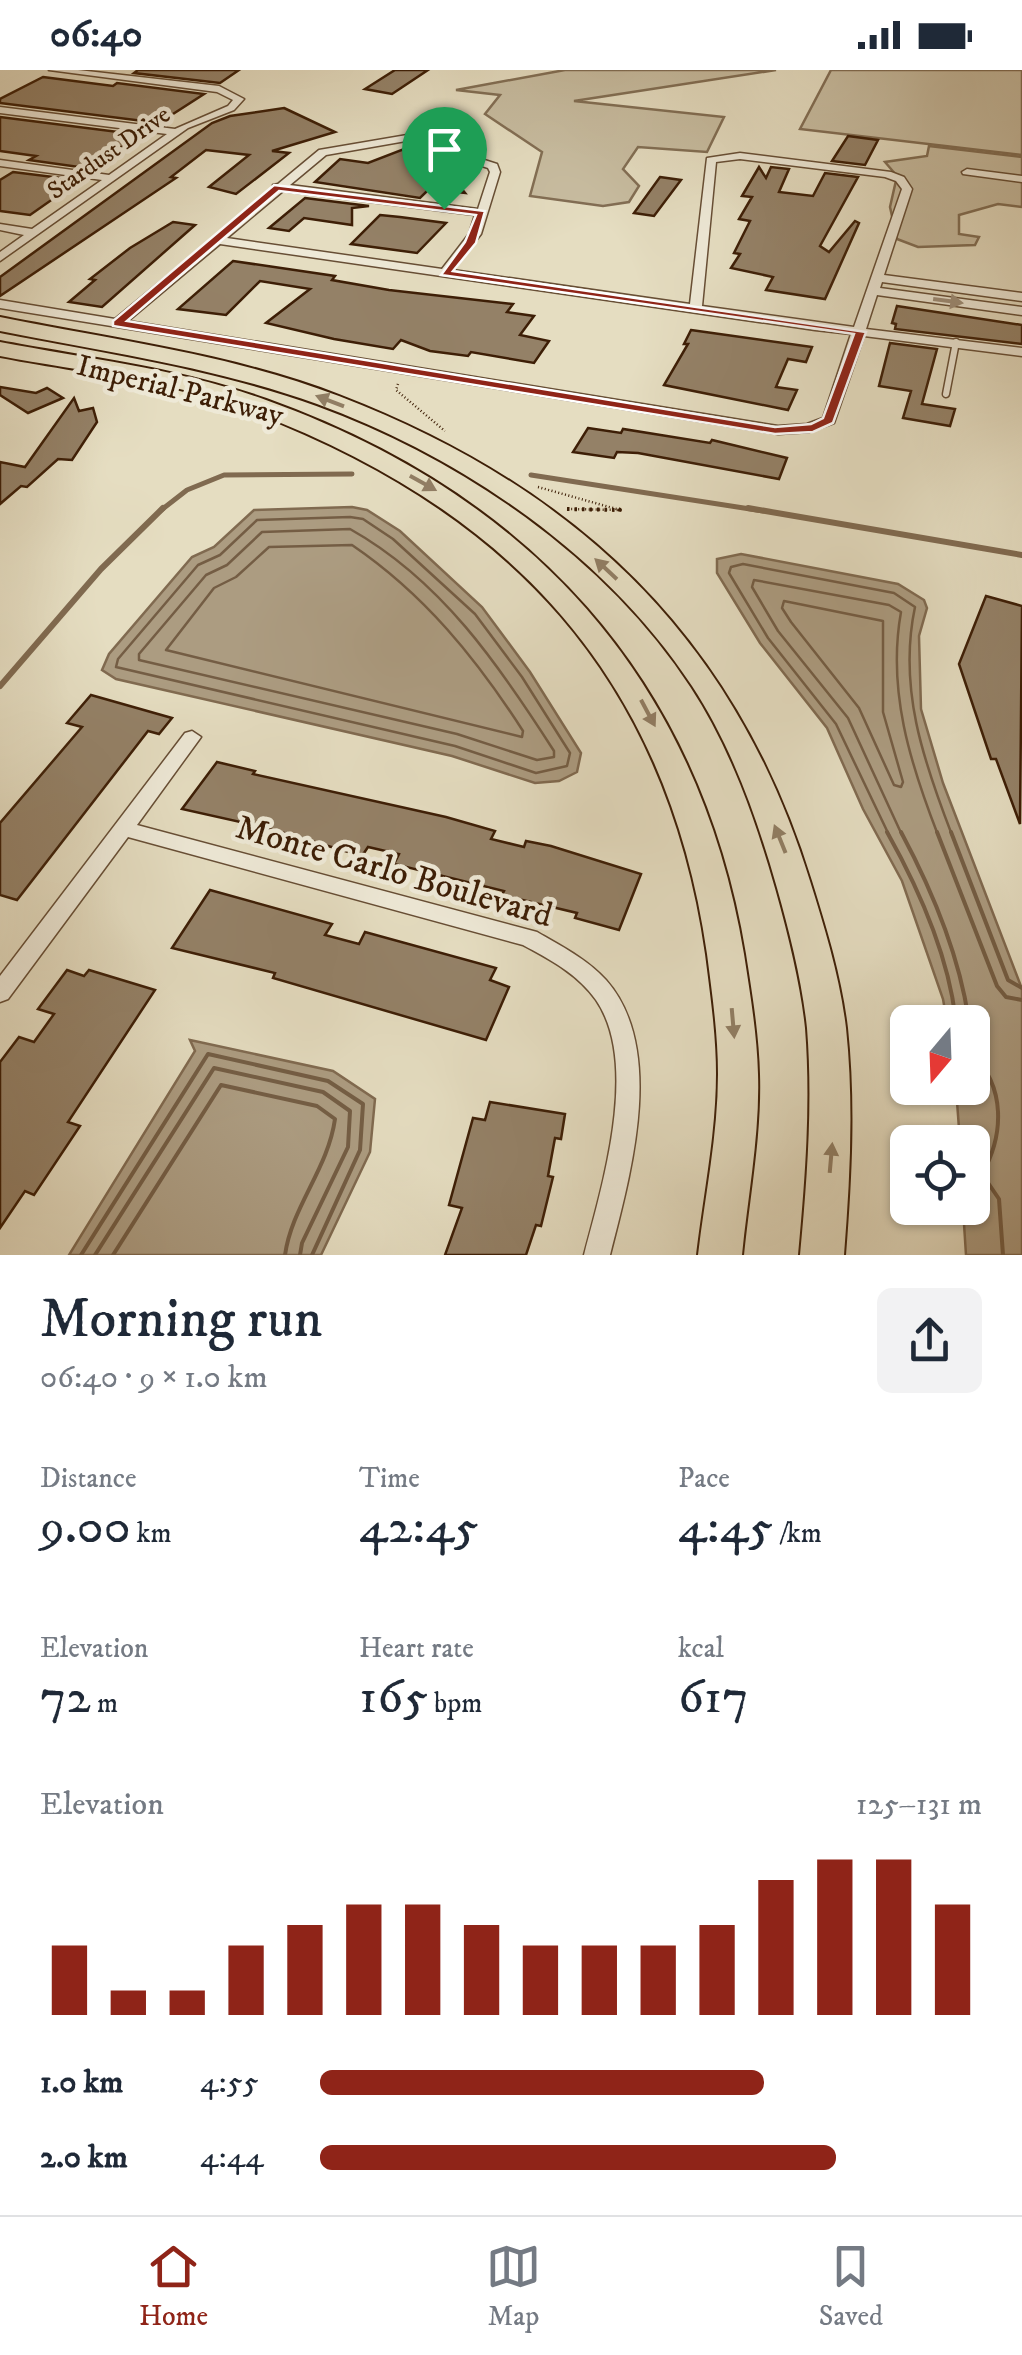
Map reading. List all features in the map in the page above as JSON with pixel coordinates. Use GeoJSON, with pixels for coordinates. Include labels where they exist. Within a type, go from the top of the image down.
{"type":"FeatureCollection","features":[{"type":"Feature","properties":{"kind":"main road","name":"Imperial Parkway"},"geometry":{"type":"LineString","coordinates":[[0,324],[241,372],[330,400],[416,437],[506,490],[577,542],[666,632],[738,738],[786,854],[822,992],[832,1142],[822,1255]]}},
{"type":"Feature","properties":{"kind":"main road","name":"Imperial Parkway"},"geometry":{"type":"LineString","coordinates":[[0,348],[146,376],[257,405],[356,445],[442,493],[517,551],[580,614],[644,704],[692,802],[726,932],[738,1087],[720,1255]]}},
{"type":"Feature","properties":{"kind":"street","name":"Stardust Drive"},"geometry":{"type":"LineString","coordinates":[[0,258],[176,132],[231,108],[239,99],[219,90],[54,70]]}},
{"type":"Feature","properties":{"kind":"street"},"geometry":{"type":"LineString","coordinates":[[0,110],[176,132]]}},
{"type":"Feature","properties":{"kind":"street"},"geometry":{"type":"LineString","coordinates":[[117,324],[323,152],[395,138],[418,140],[493,166],[496,172],[470,243],[445,273]]}},
{"type":"Feature","properties":{"kind":"street"},"geometry":{"type":"LineString","coordinates":[[0,304],[775,430],[813,428],[829,420],[907,189],[900,179],[835,167],[719,157],[708,165],[696,308]]}},
{"type":"Feature","properties":{"kind":"street"},"geometry":{"type":"LineString","coordinates":[[0,162],[112,178]]}},
{"type":"Feature","properties":{"kind":"street"},"geometry":{"type":"LineString","coordinates":[[968,172],[1022,178]]}},
{"type":"Feature","properties":{"kind":"street"},"geometry":{"type":"LineString","coordinates":[[277,188],[482,213]]}},
{"type":"Feature","properties":{"kind":"street"},"geometry":{"type":"LineString","coordinates":[[0,227],[34,232]]}},
{"type":"Feature","properties":{"kind":"street"},"geometry":{"type":"LineString","coordinates":[[216,240],[1022,352]]}},
{"type":"Feature","properties":{"kind":"street"},"geometry":{"type":"LineString","coordinates":[[877,284],[1022,297]]}},
{"type":"Feature","properties":{"kind":"street"},"geometry":{"type":"LineString","coordinates":[[877,284],[1022,311]]}},
{"type":"Feature","properties":{"kind":"street"},"geometry":{"type":"LineString","coordinates":[[0,993],[192,737]]}},
{"type":"Feature","properties":{"kind":"street","name":"Monte Carlo Boulevard"},"geometry":{"type":"LineString","coordinates":[[124,829],[530,938],[587,975],[618,1018],[626,1042],[624,1124],[597,1255]]}},
{"type":"Feature","properties":{"kind":"lane"},"geometry":{"type":"LineString","coordinates":[[946,394],[956,342]]}},
{"type":"Feature","properties":{"kind":"path"},"geometry":{"type":"LineString","coordinates":[[403,370],[396,390],[451,437]]}},
{"type":"Feature","properties":{"kind":"path"},"geometry":{"type":"LineString","coordinates":[[528,482],[566,499],[610,504],[620,510],[555,508]]}},
{"type":"Feature","properties":{"kind":"shaded area"},"geometry":{"type":"Polygon","coordinates":[[[565,70],[776,70],[574,101],[724,117],[707,152],[638,147],[623,169],[639,186],[629,202],[603,206],[530,196],[542,152],[485,114],[500,95],[456,90],[565,70]]]}},
{"type":"Feature","properties":{"kind":"shaded area"},"geometry":{"type":"Polygon","coordinates":[[[831,70],[1022,70],[1022,155],[800,129],[831,70]]]}},
{"type":"Feature","properties":{"kind":"shaded area"},"geometry":{"type":"Polygon","coordinates":[[[929,146],[1022,157],[1022,207],[998,204],[959,215],[959,234],[979,237],[975,245],[918,247],[897,239],[890,207],[897,176],[885,162],[927,156],[929,146]]]}},
{"type":"Feature","properties":{"kind":"water"},"geometry":{"type":"Polygon","coordinates":[[[254,510],[367,510],[400,531],[482,607],[530,672],[581,753],[577,772],[559,781],[535,783],[452,756],[116,679],[102,670],[109,654],[192,557],[214,547],[254,510]]]}},
{"type":"Feature","properties":{"kind":"water"},"geometry":{"type":"Polygon","coordinates":[[[741,554],[898,584],[924,600],[927,608],[919,636],[921,709],[943,783],[1022,989],[1022,1255],[966,1255],[964,1225],[990,1225],[990,1125],[959,1125],[957,1105],[990,1105],[990,1005],[944,1005],[902,881],[863,809],[827,728],[760,643],[717,573],[717,559],[741,554]]]}},
{"type":"Feature","properties":{"kind":"water"},"geometry":{"type":"Polygon","coordinates":[[[190,1040],[333,1071],[375,1099],[370,1152],[321,1255],[69,1255],[195,1051],[190,1040]]]}},
{"type":"Feature","properties":{"kind":"building"},"geometry":{"type":"Polygon","coordinates":[[[239,70],[220,83],[134,73],[239,70]]]}},
{"type":"Feature","properties":{"kind":"building"},"geometry":{"type":"Polygon","coordinates":[[[395,70],[428,70],[392,94],[365,89],[395,70]]]}},
{"type":"Feature","properties":{"kind":"building"},"geometry":{"type":"Polygon","coordinates":[[[43,77],[204,94],[159,123],[0,103],[0,99],[43,77]]]}},
{"type":"Feature","properties":{"kind":"building"},"geometry":{"type":"Polygon","coordinates":[[[284,108],[335,132],[272,151],[289,153],[236,194],[209,187],[249,155],[206,150],[171,177],[176,178],[0,296],[0,277],[212,123],[230,116],[284,108]]]}},
{"type":"Feature","properties":{"kind":"building"},"geometry":{"type":"Polygon","coordinates":[[[0,117],[142,135],[86,168],[29,160],[36,156],[0,151],[0,117]]]}},
{"type":"Feature","properties":{"kind":"building"},"geometry":{"type":"Polygon","coordinates":[[[848,136],[878,140],[865,165],[832,161],[848,136]]]}},
{"type":"Feature","properties":{"kind":"building"},"geometry":{"type":"Polygon","coordinates":[[[404,149],[467,170],[451,176],[465,193],[429,189],[420,198],[315,182],[340,159],[368,163],[404,149]]]}},
{"type":"Feature","properties":{"kind":"building"},"geometry":{"type":"Polygon","coordinates":[[[759,167],[766,178],[771,167],[789,169],[779,192],[813,196],[825,173],[858,177],[820,246],[829,252],[855,221],[859,223],[825,299],[766,290],[773,277],[731,268],[740,254],[734,253],[750,221],[739,219],[752,197],[742,196],[759,167]]]}},
{"type":"Feature","properties":{"kind":"building"},"geometry":{"type":"Polygon","coordinates":[[[13,172],[70,179],[60,186],[70,187],[30,215],[0,211],[0,180],[13,172]]]}},
{"type":"Feature","properties":{"kind":"building"},"geometry":{"type":"Polygon","coordinates":[[[660,177],[681,180],[654,216],[634,213],[660,177]]]}},
{"type":"Feature","properties":{"kind":"building"},"geometry":{"type":"Polygon","coordinates":[[[305,198],[369,206],[352,208],[352,225],[304,218],[289,231],[269,228],[305,198]]]}},
{"type":"Feature","properties":{"kind":"building"},"geometry":{"type":"Polygon","coordinates":[[[380,215],[446,223],[417,253],[351,244],[380,215]]]}},
{"type":"Feature","properties":{"kind":"building"},"geometry":{"type":"Polygon","coordinates":[[[173,222],[195,225],[102,307],[69,302],[95,280],[90,279],[130,248],[173,222]]]}},
{"type":"Feature","properties":{"kind":"building"},"geometry":{"type":"Polygon","coordinates":[[[233,261],[335,276],[332,280],[389,290],[513,304],[507,312],[534,316],[520,335],[549,341],[534,363],[471,352],[468,356],[430,351],[401,340],[393,349],[334,339],[266,323],[310,289],[260,281],[226,315],[178,309],[233,261]]]}},
{"type":"Feature","properties":{"kind":"building"},"geometry":{"type":"Polygon","coordinates":[[[897,306],[1022,325],[1022,344],[895,329],[896,324],[892,323],[897,306]]]}},
{"type":"Feature","properties":{"kind":"building"},"geometry":{"type":"Polygon","coordinates":[[[691,330],[812,347],[806,362],[788,359],[776,387],[797,390],[788,410],[664,385],[688,344],[684,344],[691,330]]]}},
{"type":"Feature","properties":{"kind":"building"},"geometry":{"type":"Polygon","coordinates":[[[890,343],[937,349],[922,404],[955,409],[950,426],[903,418],[911,391],[879,386],[890,343]]]}},
{"type":"Feature","properties":{"kind":"building"},"geometry":{"type":"Polygon","coordinates":[[[0,387],[36,393],[47,388],[63,398],[28,413],[0,395],[0,387]]]}},
{"type":"Feature","properties":{"kind":"building"},"geometry":{"type":"Polygon","coordinates":[[[74,398],[79,411],[93,408],[97,422],[72,460],[58,459],[27,487],[21,486],[0,504],[0,462],[25,467],[74,398]]]}},
{"type":"Feature","properties":{"kind":"building"},"geometry":{"type":"Polygon","coordinates":[[[588,428],[621,433],[623,429],[710,443],[712,440],[787,458],[779,479],[638,453],[617,452],[614,458],[573,452],[588,428]]]}},
{"type":"Feature","properties":{"kind":"building"},"geometry":{"type":"Polygon","coordinates":[[[986,596],[1022,606],[1020,824],[996,759],[991,759],[959,664],[986,596]]]}},
{"type":"Feature","properties":{"kind":"building"},"geometry":{"type":"Polygon","coordinates":[[[91,695],[172,718],[159,734],[148,731],[17,900],[0,895],[0,823],[82,727],[67,723],[91,695]]]}},
{"type":"Feature","properties":{"kind":"building"},"geometry":{"type":"Polygon","coordinates":[[[217,762],[255,771],[253,774],[446,817],[495,831],[491,839],[524,847],[526,841],[551,846],[641,874],[619,930],[575,918],[577,913],[502,895],[504,891],[394,864],[399,854],[368,847],[362,856],[267,828],[182,809],[217,762]]]}},
{"type":"Feature","properties":{"kind":"building"},"geometry":{"type":"Polygon","coordinates":[[[210,890],[332,924],[325,935],[359,944],[365,932],[496,968],[490,980],[509,987],[486,1040],[273,978],[275,973],[172,948],[210,890]]]}},
{"type":"Feature","properties":{"kind":"building"},"geometry":{"type":"Polygon","coordinates":[[[67,970],[84,976],[89,970],[155,990],[68,1122],[80,1126],[34,1195],[25,1191],[0,1228],[0,1062],[19,1037],[34,1042],[54,1014],[38,1009],[67,970]]]}},
{"type":"Feature","properties":{"kind":"building"},"geometry":{"type":"Polygon","coordinates":[[[490,1102],[565,1114],[561,1139],[555,1138],[548,1176],[553,1177],[541,1226],[536,1225],[526,1255],[445,1255],[462,1208],[449,1205],[473,1118],[485,1120],[490,1102]]]}},
{"type":"Feature","properties":{"kind":"waterway"},"geometry":{"type":"LineString","coordinates":[[160,511],[187,490],[224,475],[352,474]]}},
{"type":"Feature","properties":{"kind":"waterway"},"geometry":{"type":"LineString","coordinates":[[531,475],[763,511]]}},
{"type":"Feature","properties":{"kind":"waterway"},"geometry":{"type":"LineString","coordinates":[[0,686],[101,569],[163,508]]}},
{"type":"Feature","properties":{"kind":"waterway"},"geometry":{"type":"LineString","coordinates":[[748,508],[1022,555]]}},
{"type":"Feature","properties":{"kind":"route"},"geometry":{"type":"LineString","coordinates":[[277,188],[444,209],[482,213],[470,243],[445,273],[860,332],[829,420],[813,428],[775,430],[117,324],[277,188]]}}]}
